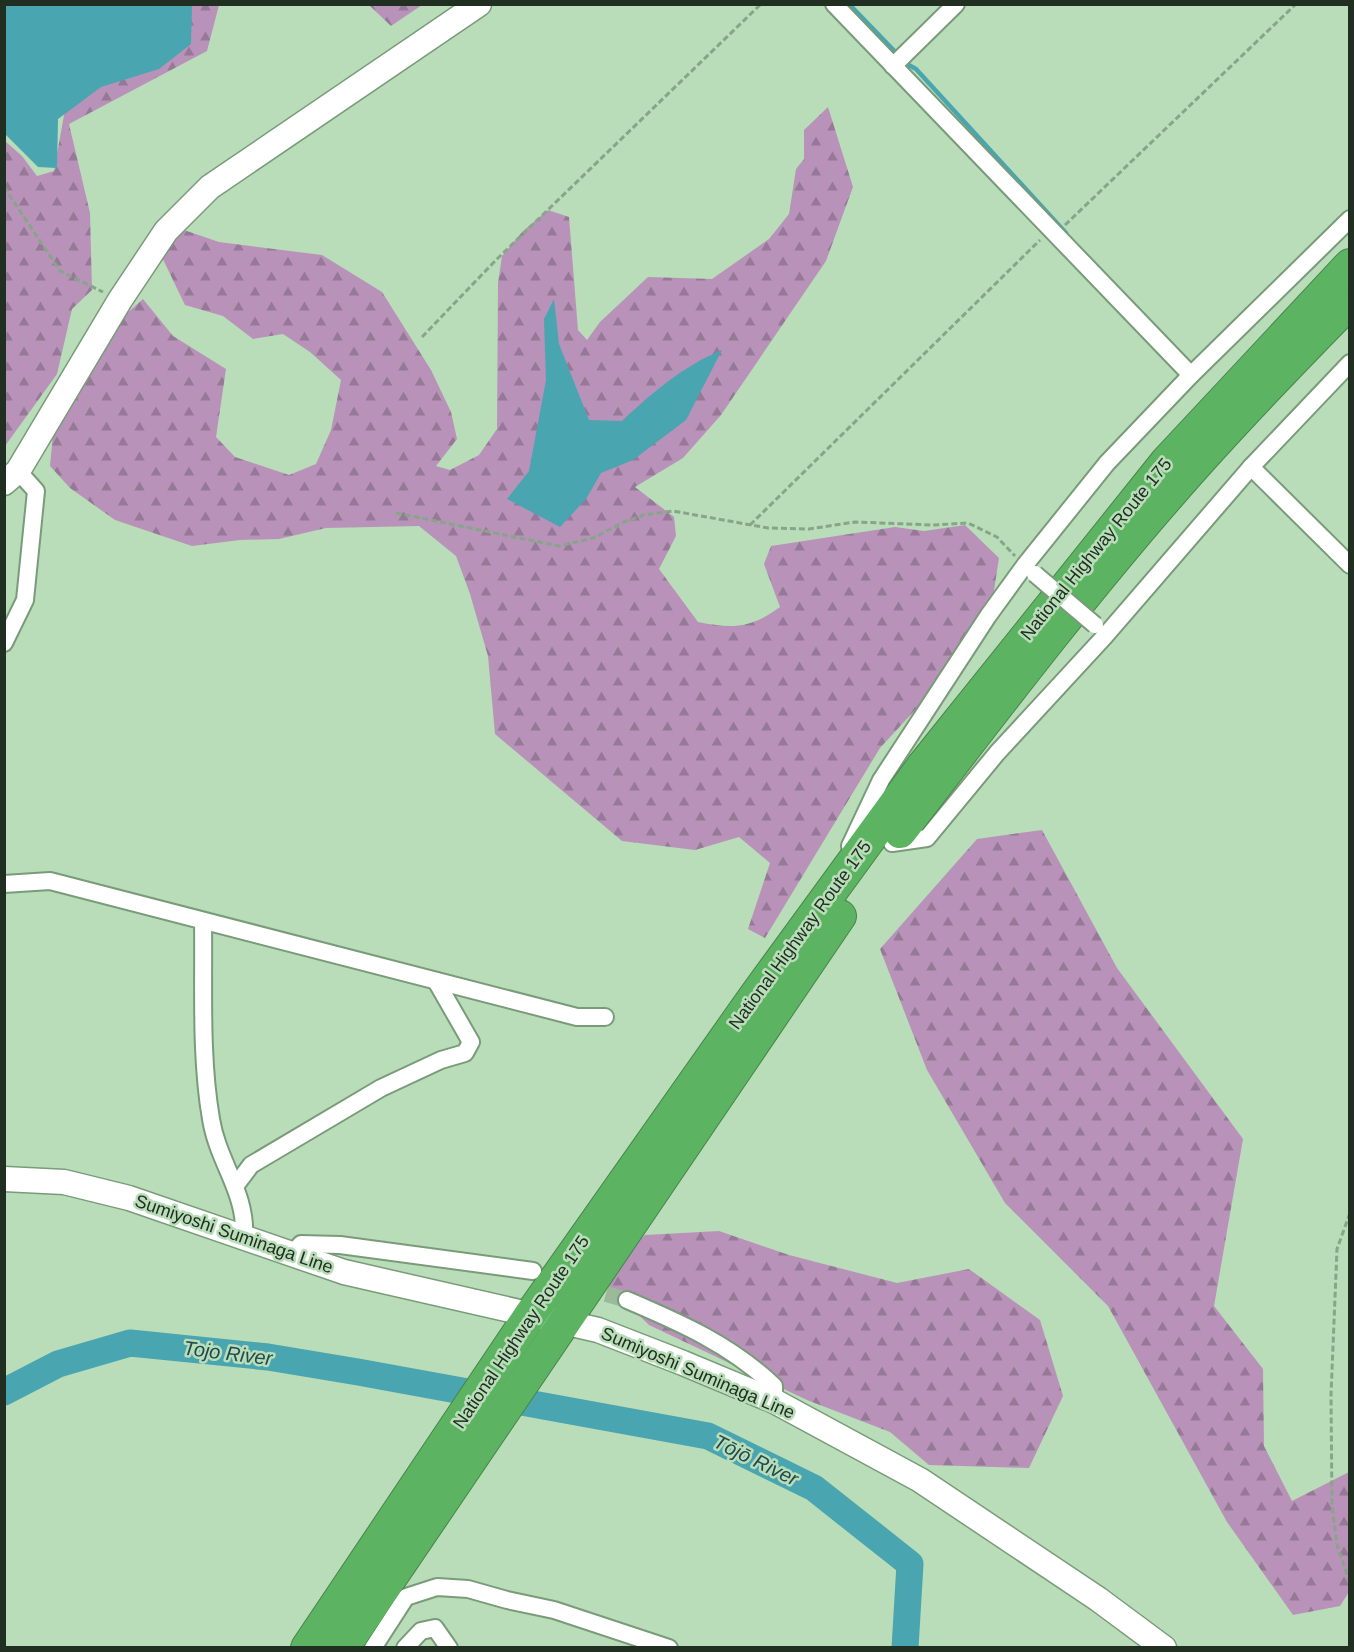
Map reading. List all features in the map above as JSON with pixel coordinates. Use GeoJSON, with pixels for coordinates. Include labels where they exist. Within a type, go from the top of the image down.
{"type":"FeatureCollection","features":[{"type":"Feature","properties":{"kind":"highway","name":"National Highway Route 175"},"geometry":{"type":"LineString","coordinates":[[307,1647],[531,1314],[755,996],[921,767],[1167,461],[1350,265]]}},
{"type":"Feature","properties":{"kind":"highway","name":"National Highway Route 175"},"geometry":{"type":"LineString","coordinates":[[343,1647],[891,843],[1094,585],[1168,496],[1244,410],[1350,302]]}},
{"type":"Feature","properties":{"kind":"main road"},"geometry":{"type":"LineString","coordinates":[[11,477],[120,300],[166,231],[210,187],[479,4]]}},
{"type":"Feature","properties":{"kind":"main road","name":"Sumiyoshi Suminaga Line"},"geometry":{"type":"LineString","coordinates":[[4,1179],[64,1182],[129,1197],[344,1272],[597,1330],[774,1401],[920,1480],[1098,1599],[1164,1647]]}},
{"type":"Feature","properties":{"kind":"street"},"geometry":{"type":"LineString","coordinates":[[834,4],[1191,375]]}},
{"type":"Feature","properties":{"kind":"street"},"geometry":{"type":"LineString","coordinates":[[893,66],[956,4]]}},
{"type":"Feature","properties":{"kind":"street"},"geometry":{"type":"LineString","coordinates":[[822,906],[881,780],[988,616],[1030,570],[1107,463],[1191,375],[1350,219]]}},
{"type":"Feature","properties":{"kind":"street"},"geometry":{"type":"LineString","coordinates":[[891,843],[927,838],[1100,630],[1350,363]]}},
{"type":"Feature","properties":{"kind":"street"},"geometry":{"type":"LineString","coordinates":[[1251,467],[1350,565]]}},
{"type":"Feature","properties":{"kind":"street"},"geometry":{"type":"LineString","coordinates":[[4,643],[25,600],[36,491],[11,477]]}},
{"type":"Feature","properties":{"kind":"street"},"geometry":{"type":"LineString","coordinates":[[1030,570],[1100,630]]}},
{"type":"Feature","properties":{"kind":"street"},"geometry":{"type":"LineString","coordinates":[[4,884],[50,881],[577,1017],[605,1017]]}},
{"type":"Feature","properties":{"kind":"street"},"geometry":{"type":"LineString","coordinates":[[203,921],[206,1080],[220,1156],[236,1185],[245,1218],[244,1238]]}},
{"type":"Feature","properties":{"kind":"street"},"geometry":{"type":"LineString","coordinates":[[236,1185],[251,1165],[381,1088],[441,1060],[465,1053],[471,1042],[436,981]]}},
{"type":"Feature","properties":{"kind":"street"},"geometry":{"type":"LineString","coordinates":[[292,1254],[301,1244],[339,1245],[533,1271]]}},
{"type":"Feature","properties":{"kind":"street"},"geometry":{"type":"LineString","coordinates":[[627,1300],[692,1328],[750,1363],[774,1386],[774,1401]]}},
{"type":"Feature","properties":{"kind":"street"},"geometry":{"type":"LineString","coordinates":[[373,1647],[406,1598],[437,1587],[468,1589],[554,1610],[669,1647]]}},
{"type":"Feature","properties":{"kind":"street"},"geometry":{"type":"LineString","coordinates":[[405,1647],[421,1631],[435,1628],[449,1647]]}},
{"type":"Feature","properties":{"kind":"path"},"geometry":{"type":"LineString","coordinates":[[422,337],[497,259],[761,4]]}},
{"type":"Feature","properties":{"kind":"path"},"geometry":{"type":"LineString","coordinates":[[750,525],[1053,232],[1296,4]]}},
{"type":"Feature","properties":{"kind":"path"},"geometry":{"type":"LineString","coordinates":[[4,187],[60,271],[120,300]]}},
{"type":"Feature","properties":{"kind":"path"},"geometry":{"type":"LineString","coordinates":[[396,513],[559,546],[593,538],[624,522],[644,515],[673,511],[750,525],[809,529],[855,522],[933,525],[968,523],[997,537],[1030,570]]}},
{"type":"Feature","properties":{"kind":"path"},"geometry":{"type":"LineString","coordinates":[[1350,1213],[1337,1249],[1331,1395],[1332,1506],[1337,1545],[1350,1583]]}},
{"type":"Feature","properties":{"kind":"green space"},"geometry":{"type":"Polygon","coordinates":[[[169,5],[219,5],[207,51],[69,124],[90,213],[92,290],[72,309],[57,374],[5,446],[5,141],[22,156],[37,176],[54,171],[71,76],[169,5]]]}},
{"type":"Feature","properties":{"kind":"green space"},"geometry":{"type":"Polygon","coordinates":[[[369,5],[422,5],[391,26],[369,5]]]}},
{"type":"Feature","properties":{"kind":"green space"},"geometry":{"type":"Polygon","coordinates":[[[828,107],[853,187],[826,261],[721,415],[683,458],[635,487],[674,517],[676,536],[659,569],[698,622],[732,626],[751,623],[780,607],[764,564],[771,546],[895,527],[924,531],[965,525],[999,558],[993,597],[939,684],[880,748],[765,938],[748,929],[770,863],[739,837],[695,850],[622,841],[495,734],[488,656],[470,594],[456,556],[419,526],[326,528],[279,539],[240,540],[192,546],[115,520],[70,488],[50,466],[54,424],[109,329],[143,299],[173,336],[226,369],[216,437],[235,457],[289,475],[316,464],[331,430],[341,380],[310,352],[283,334],[253,339],[223,316],[185,305],[158,249],[178,228],[219,242],[322,255],[382,292],[431,370],[451,412],[457,439],[436,466],[450,470],[479,455],[497,429],[498,283],[502,256],[523,231],[548,210],[569,217],[578,330],[587,340],[600,322],[648,277],[712,279],[769,239],[789,214],[796,169],[804,159],[804,130],[828,107]]]}},
{"type":"Feature","properties":{"kind":"green space"},"geometry":{"type":"Polygon","coordinates":[[[1042,830],[1117,968],[1243,1139],[1214,1306],[1263,1369],[1264,1446],[1292,1501],[1349,1472],[1349,1592],[1340,1606],[1293,1615],[1227,1522],[1108,1306],[1005,1203],[927,1070],[880,949],[977,839],[1042,830]]]}},
{"type":"Feature","properties":{"kind":"green space"},"geometry":{"type":"Polygon","coordinates":[[[719,1231],[789,1255],[897,1283],[969,1269],[1040,1320],[1063,1396],[1029,1468],[929,1465],[890,1432],[807,1400],[649,1325],[598,1275],[645,1235],[719,1231]]]}},
{"type":"Feature","properties":{"kind":"water"},"geometry":{"type":"Polygon","coordinates":[[[4,5],[192,5],[191,44],[159,69],[101,87],[58,119],[57,168],[38,167],[5,134],[4,5]]]}},
{"type":"Feature","properties":{"kind":"water"},"geometry":{"type":"Polygon","coordinates":[[[554,299],[559,344],[589,420],[622,421],[681,372],[722,350],[686,420],[633,460],[601,473],[586,499],[560,527],[507,499],[529,471],[546,380],[544,319],[554,299]]]}},
{"type":"Feature","properties":{"kind":"waterway"},"geometry":{"type":"LineString","coordinates":[[849,4],[907,64],[916,69],[1066,233]]}},
{"type":"Feature","properties":{"kind":"waterway","name":"Tōjō River"},"geometry":{"type":"LineString","coordinates":[[4,1392],[58,1364],[130,1343],[268,1357],[708,1436],[814,1488],[910,1564],[905,1648]]}},
{"type":"Feature","properties":{"kind":"tunnel"},"geometry":{"type":"LineString","coordinates":[[583,1287],[627,1300]]}},
{"type":"Feature","properties":{"kind":"water label","name":"Tojo River"},"geometry":{"type":"Point","coordinates":[228,1353]}}]}
